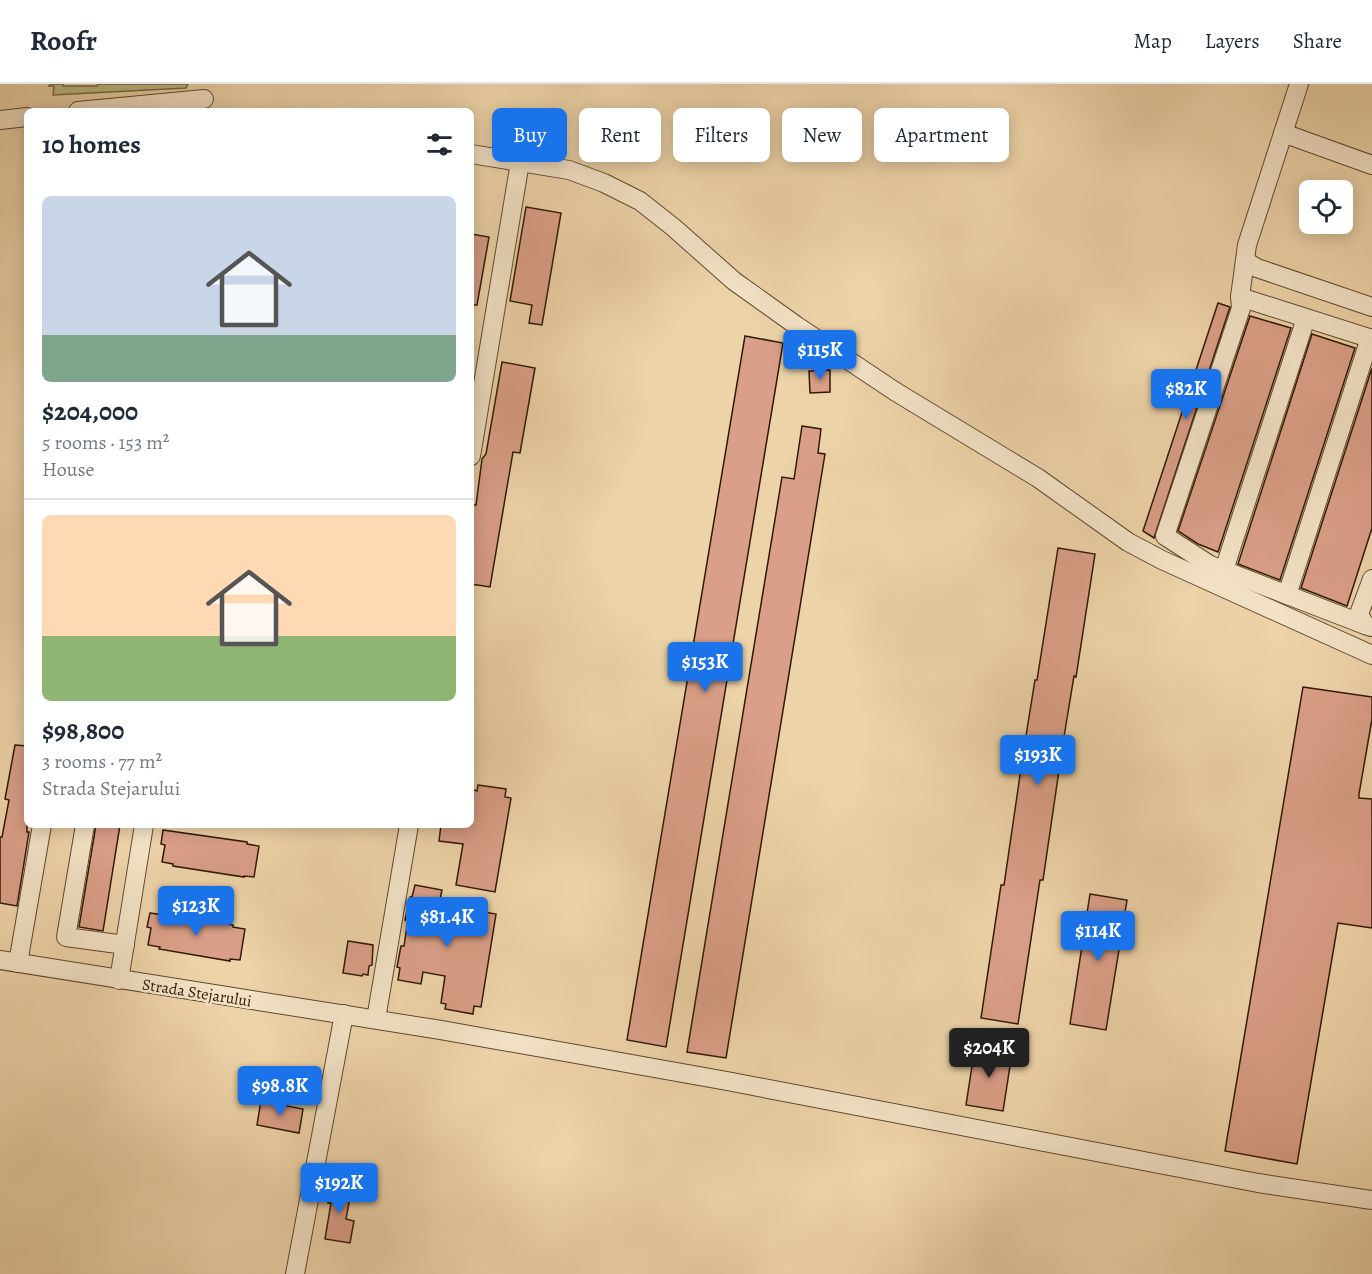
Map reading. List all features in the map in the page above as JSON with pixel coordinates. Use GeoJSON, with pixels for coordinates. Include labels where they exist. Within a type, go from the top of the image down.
{"type":"FeatureCollection","features":[{"type":"Feature","properties":{"kind":"street"},"geometry":{"type":"LineString","coordinates":[[1299,84],[1252,228],[1239,297],[1241,308],[1166,536],[1210,565],[1369,626]]}},
{"type":"Feature","properties":{"kind":"street"},"geometry":{"type":"LineString","coordinates":[[128,108],[205,98]]}},
{"type":"Feature","properties":{"kind":"street"},"geometry":{"type":"LineString","coordinates":[[0,120],[24,117]]}},
{"type":"Feature","properties":{"kind":"street"},"geometry":{"type":"LineString","coordinates":[[1283,133],[1372,165]]}},
{"type":"Feature","properties":{"kind":"street"},"geometry":{"type":"LineString","coordinates":[[474,154],[492,157]]}},
{"type":"Feature","properties":{"kind":"street"},"geometry":{"type":"LineString","coordinates":[[474,438],[520,162],[568,170],[604,183],[640,201],[673,226],[734,281],[763,303],[896,392],[1038,478],[1128,542],[1162,560],[1372,655]]}},
{"type":"Feature","properties":{"kind":"street"},"geometry":{"type":"LineString","coordinates":[[1245,261],[1257,268],[1372,307]]}},
{"type":"Feature","properties":{"kind":"street"},"geometry":{"type":"LineString","coordinates":[[1239,297],[1371,339],[1287,595]]}},
{"type":"Feature","properties":{"kind":"street"},"geometry":{"type":"LineString","coordinates":[[1224,570],[1306,318]]}},
{"type":"Feature","properties":{"kind":"street"},"geometry":{"type":"LineString","coordinates":[[1369,626],[1359,614],[1372,579]]}},
{"type":"Feature","properties":{"kind":"street"},"geometry":{"type":"LineString","coordinates":[[18,963],[41,828]]}},
{"type":"Feature","properties":{"kind":"street"},"geometry":{"type":"LineString","coordinates":[[84,828],[66,937],[125,945]]}},
{"type":"Feature","properties":{"kind":"street"},"geometry":{"type":"LineString","coordinates":[[119,980],[144,828]]}},
{"type":"Feature","properties":{"kind":"street"},"geometry":{"type":"LineString","coordinates":[[376,1019],[408,828]]}},
{"type":"Feature","properties":{"kind":"street","name":"Strada Stejarului"},"geometry":{"type":"LineString","coordinates":[[0,960],[376,1019],[727,1081],[1246,1181],[1372,1200]]}},
{"type":"Feature","properties":{"kind":"street"},"geometry":{"type":"LineString","coordinates":[[295,1274],[344,1014]]}},
{"type":"Feature","properties":{"kind":"green space"},"geometry":{"type":"Polygon","coordinates":[[[50,84],[97,86],[98,84],[188,84],[186,88],[53,95],[54,86],[49,86],[50,84]]]}},
{"type":"Feature","properties":{"kind":"building"},"geometry":{"type":"Polygon","coordinates":[[[526,207],[561,213],[542,325],[529,323],[532,305],[510,301],[526,207]]]}},
{"type":"Feature","properties":{"kind":"building"},"geometry":{"type":"Polygon","coordinates":[[[474,234],[489,237],[477,305],[474,305],[474,234]]]}},
{"type":"Feature","properties":{"kind":"building"},"geometry":{"type":"Polygon","coordinates":[[[1218,303],[1230,307],[1154,538],[1143,531],[1218,303]]]}},
{"type":"Feature","properties":{"kind":"building"},"geometry":{"type":"Polygon","coordinates":[[[1250,316],[1291,328],[1218,552],[1198,544],[1178,531],[1250,316]]]}},
{"type":"Feature","properties":{"kind":"building"},"geometry":{"type":"Polygon","coordinates":[[[1312,334],[1355,348],[1280,580],[1238,564],[1312,334]]]}},
{"type":"Feature","properties":{"kind":"building"},"geometry":{"type":"Polygon","coordinates":[[[745,336],[783,343],[666,1047],[627,1040],[745,336]]]}},
{"type":"Feature","properties":{"kind":"building"},"geometry":{"type":"Polygon","coordinates":[[[502,362],[535,368],[520,453],[513,452],[490,587],[474,584],[474,505],[476,505],[482,459],[486,454],[502,362]]]}},
{"type":"Feature","properties":{"kind":"building"},"geometry":{"type":"Polygon","coordinates":[[[1372,368],[1372,528],[1347,606],[1301,588],[1372,368]]]}},
{"type":"Feature","properties":{"kind":"building"},"geometry":{"type":"Polygon","coordinates":[[[830,370],[830,392],[810,393],[809,371],[830,370]]]}},
{"type":"Feature","properties":{"kind":"building"},"geometry":{"type":"Polygon","coordinates":[[[802,426],[821,429],[818,453],[825,454],[726,1058],[687,1052],[782,477],[794,479],[802,426]]]}},
{"type":"Feature","properties":{"kind":"building"},"geometry":{"type":"Polygon","coordinates":[[[1058,548],[1095,554],[1018,1024],[981,1018],[1058,548]]]}},
{"type":"Feature","properties":{"kind":"building"},"geometry":{"type":"Polygon","coordinates":[[[1303,687],[1372,697],[1372,719],[1359,798],[1372,799],[1372,928],[1338,923],[1297,1164],[1225,1151],[1303,687]]]}},
{"type":"Feature","properties":{"kind":"building"},"geometry":{"type":"Polygon","coordinates":[[[15,745],[24,746],[24,828],[27,828],[29,832],[17,906],[0,903],[0,837],[2,837],[9,800],[5,799],[15,745]]]}},
{"type":"Feature","properties":{"kind":"building"},"geometry":{"type":"Polygon","coordinates":[[[478,785],[506,789],[505,797],[511,798],[495,892],[456,885],[463,844],[439,841],[441,828],[474,828],[474,790],[477,791],[478,785]]]}},
{"type":"Feature","properties":{"kind":"building"},"geometry":{"type":"Polygon","coordinates":[[[96,828],[120,828],[103,931],[79,927],[96,828]]]}},
{"type":"Feature","properties":{"kind":"building"},"geometry":{"type":"Polygon","coordinates":[[[163,830],[247,842],[247,844],[259,846],[254,877],[173,866],[173,864],[162,862],[165,845],[161,844],[163,830]]]}},
{"type":"Feature","properties":{"kind":"building"},"geometry":{"type":"Polygon","coordinates":[[[415,885],[442,890],[439,904],[496,914],[481,1007],[474,1006],[473,1014],[445,1009],[446,1004],[441,1003],[445,976],[423,972],[421,984],[398,980],[400,968],[397,967],[401,946],[404,946],[408,920],[405,920],[415,885]]]}},
{"type":"Feature","properties":{"kind":"building"},"geometry":{"type":"Polygon","coordinates":[[[1090,894],[1127,900],[1106,1030],[1070,1024],[1090,894]]]}},
{"type":"Feature","properties":{"kind":"building"},"geometry":{"type":"Polygon","coordinates":[[[150,913],[233,925],[233,927],[245,929],[240,960],[230,959],[230,961],[159,949],[160,947],[148,945],[151,928],[147,927],[150,913]]]}},
{"type":"Feature","properties":{"kind":"building"},"geometry":{"type":"Polygon","coordinates":[[[348,941],[373,945],[372,965],[369,966],[368,975],[343,973],[348,941]]]}},
{"type":"Feature","properties":{"kind":"building"},"geometry":{"type":"Polygon","coordinates":[[[975,1047],[1012,1053],[1003,1111],[966,1105],[975,1047]]]}},
{"type":"Feature","properties":{"kind":"building"},"geometry":{"type":"Polygon","coordinates":[[[261,1101],[303,1109],[299,1133],[257,1125],[261,1101]]]}},
{"type":"Feature","properties":{"kind":"building"},"geometry":{"type":"Polygon","coordinates":[[[332,1182],[352,1186],[346,1219],[354,1221],[350,1243],[325,1239],[332,1182]]]}}]}
